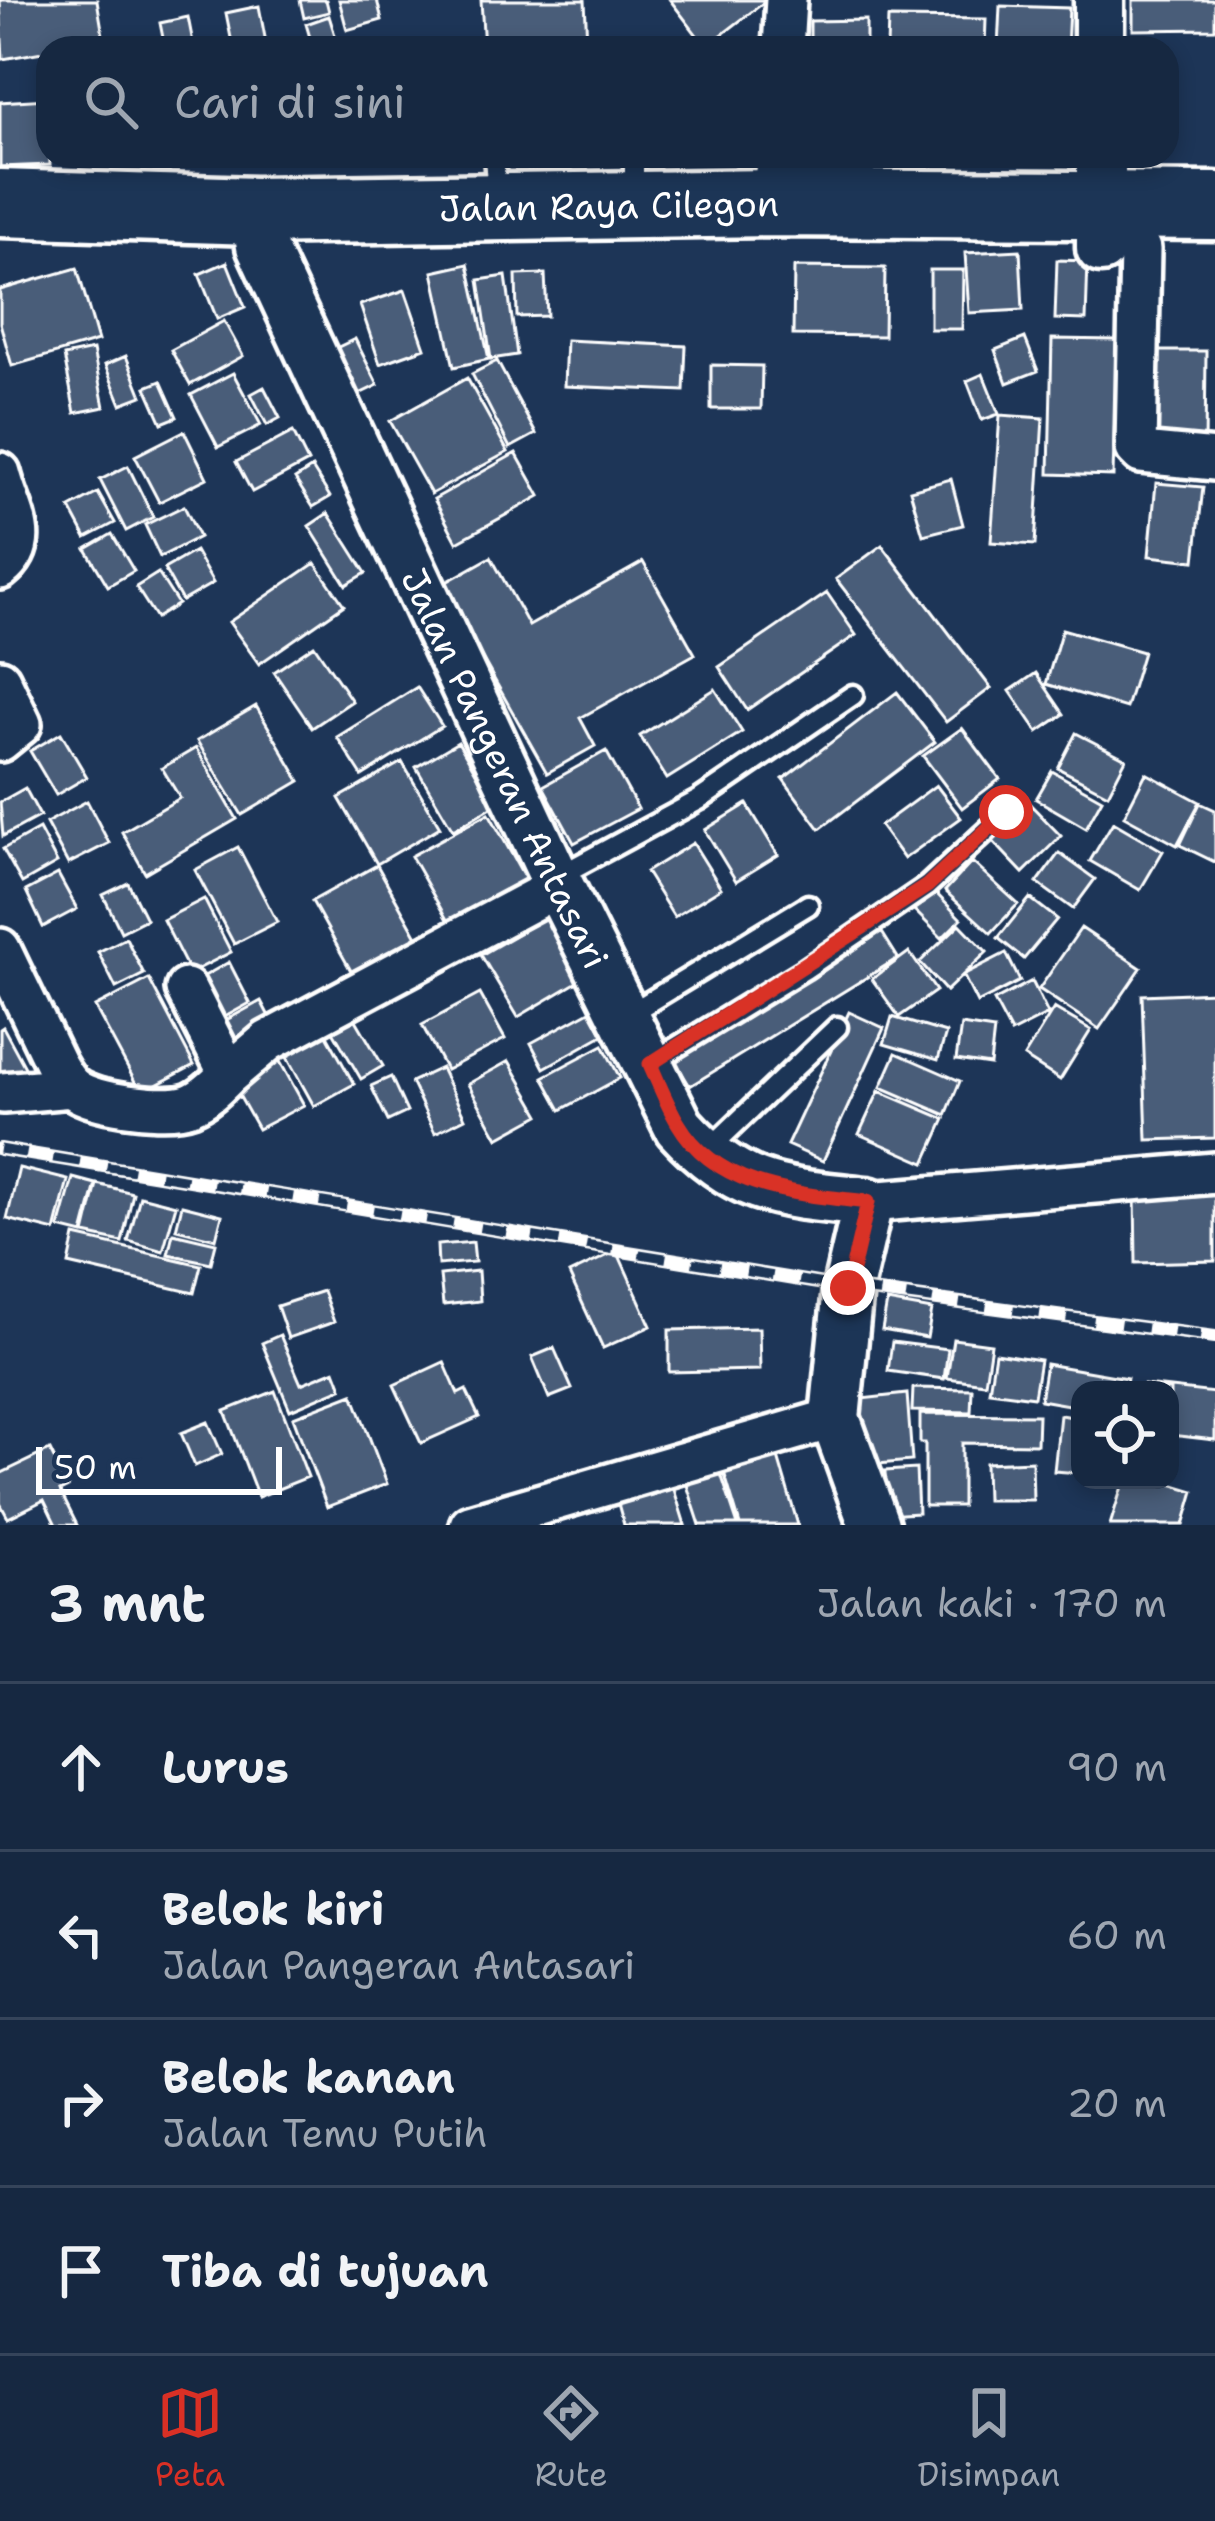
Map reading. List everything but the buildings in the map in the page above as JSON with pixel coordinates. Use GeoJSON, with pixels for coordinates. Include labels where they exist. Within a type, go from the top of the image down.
{"type":"FeatureCollection","features":[{"type":"Feature","properties":{"kind":"highway","name":"Jalan Raya Cilegon"},"geometry":{"type":"LineString","coordinates":[[0,203],[258,228],[496,181],[774,179],[1111,215],[1215,250]]}},
{"type":"Feature","properties":{"kind":"highway","name":"Jalan Raya Cilegon"},"geometry":{"type":"LineString","coordinates":[[0,238],[258,228],[1111,215],[1215,206]]}},
{"type":"Feature","properties":{"kind":"street"},"geometry":{"type":"LineString","coordinates":[[784,36],[786,0]]}},
{"type":"Feature","properties":{"kind":"street"},"geometry":{"type":"LineString","coordinates":[[1099,0],[1099,36]]}},
{"type":"Feature","properties":{"kind":"street"},"geometry":{"type":"LineString","coordinates":[[1111,215],[1136,448],[1141,453],[1215,460]]}},
{"type":"Feature","properties":{"kind":"street","name":"Jalan Pangeran Antasari"},"geometry":{"type":"LineString","coordinates":[[258,228],[557,882],[679,1127],[703,1154],[733,1176],[772,1188],[868,1202]]}},
{"type":"Feature","properties":{"kind":"street"},"geometry":{"type":"LineString","coordinates":[[0,473],[20,540],[15,555],[0,569]]}},
{"type":"Feature","properties":{"kind":"street"},"geometry":{"type":"LineString","coordinates":[[0,680],[22,724],[0,741]]}},
{"type":"Feature","properties":{"kind":"street"},"geometry":{"type":"LineString","coordinates":[[3,1093],[71,1087],[100,1099],[176,1108],[202,1099],[268,1041],[557,882]]}},
{"type":"Feature","properties":{"kind":"street"},"geometry":{"type":"LineString","coordinates":[[0,950],[71,1087]]}},
{"type":"Feature","properties":{"kind":"street"},"geometry":{"type":"LineString","coordinates":[[186,988],[229,1075]]}},
{"type":"Feature","properties":{"kind":"street"},"geometry":{"type":"LineString","coordinates":[[874,1525],[835,1418],[848,1288],[868,1202],[1215,1173]]}},
{"type":"Feature","properties":{"kind":"street"},"geometry":{"type":"LineString","coordinates":[[470,1525],[835,1418]]}},
{"type":"Feature","properties":{"kind":"lane"},"geometry":{"type":"LineString","coordinates":[[557,882],[699,800],[853,694]]}},
{"type":"Feature","properties":{"kind":"lane"},"geometry":{"type":"LineString","coordinates":[[650,1064],[927,886],[1006,812]]}},
{"type":"Feature","properties":{"kind":"lane"},"geometry":{"type":"LineString","coordinates":[[626,1016],[808,905]]}},
{"type":"Feature","properties":{"kind":"lane"},"geometry":{"type":"LineString","coordinates":[[703,1154],[837,1027]]}},
{"type":"Feature","properties":{"kind":"railway"},"geometry":{"type":"LineString","coordinates":[[0,1149],[848,1288],[1215,1337]]}},
{"type":"Feature","properties":{"kind":"route"},"geometry":{"type":"LineString","coordinates":[[848,1288],[868,1202],[792,1193],[733,1176],[703,1154],[679,1127],[650,1064],[927,886],[1006,812]]}}]}
